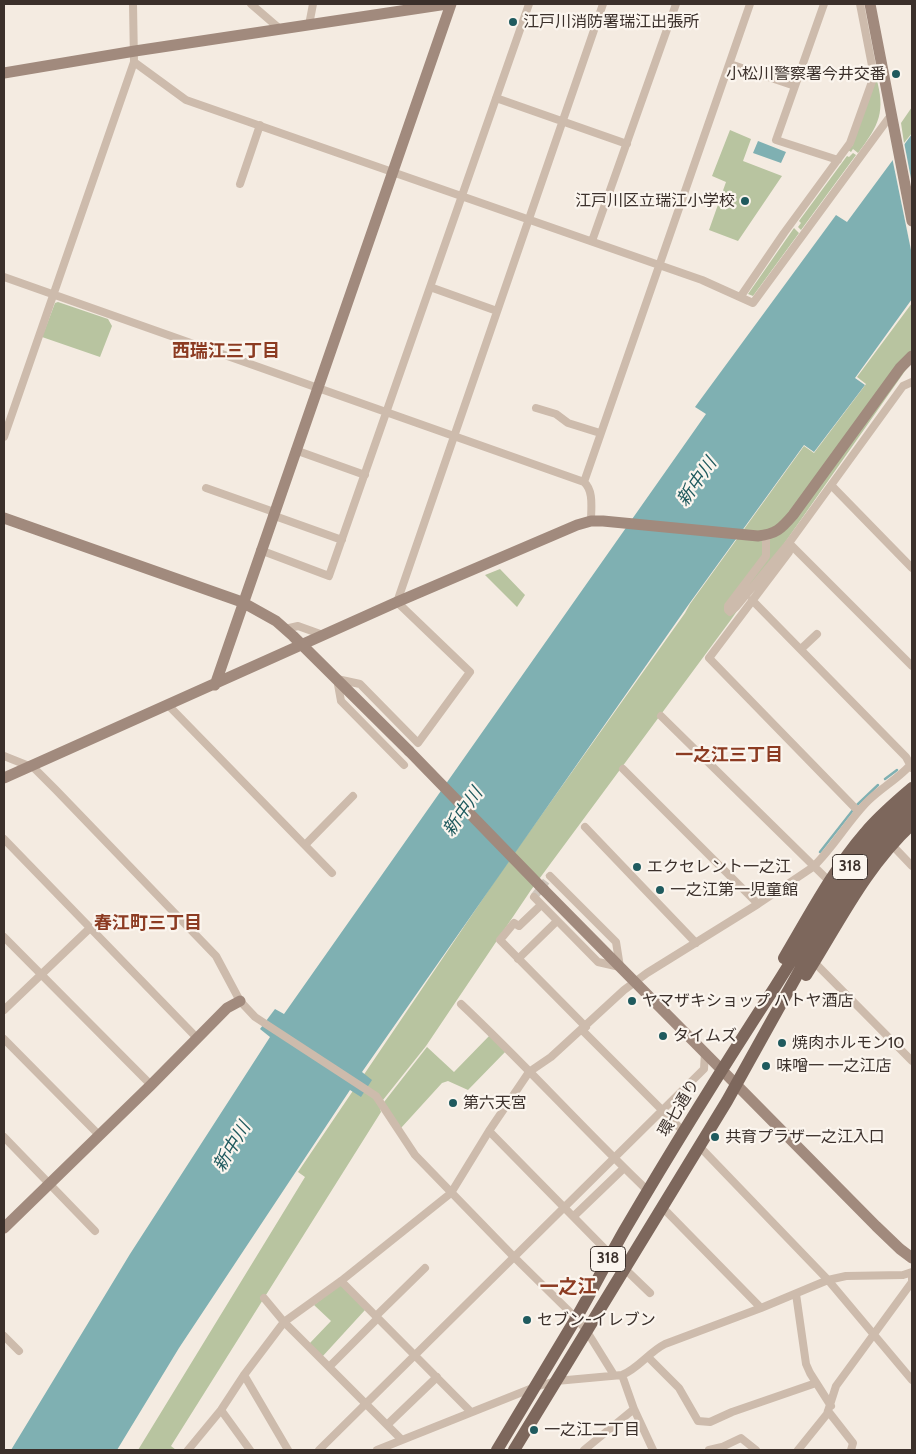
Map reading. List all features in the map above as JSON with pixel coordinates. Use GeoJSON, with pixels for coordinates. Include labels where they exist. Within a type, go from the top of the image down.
{"type":"FeatureCollection","features":[{"type":"Feature","properties":{"kind":"main road"},"geometry":{"type":"LineString","coordinates":[[722,1070],[757,1004],[830,882],[865,833],[912,788]]}},
{"type":"Feature","properties":{"kind":"main road","name":"環七通り"},"geometry":{"type":"LineString","coordinates":[[809,952],[857,858],[879,830],[912,800]]}},
{"type":"Feature","properties":{"kind":"main road","name":"環七通り"},"geometry":{"type":"LineString","coordinates":[[497,1450],[576,1318],[648,1190],[722,1070],[809,952],[864,863],[886,836],[912,812]]}},
{"type":"Feature","properties":{"kind":"main road"},"geometry":{"type":"LineString","coordinates":[[737,1085],[809,952],[891,844],[912,824]]}},
{"type":"Feature","properties":{"kind":"main road","name":"318"},"geometry":{"type":"LineString","coordinates":[[514,1450],[737,1085]]}},
{"type":"Feature","properties":{"kind":"street"},"geometry":{"type":"LineString","coordinates":[[4,437],[134,57],[133,4]]}},
{"type":"Feature","properties":{"kind":"street"},"geometry":{"type":"LineString","coordinates":[[251,4],[280,29]]}},
{"type":"Feature","properties":{"kind":"street"},"geometry":{"type":"LineString","coordinates":[[309,25],[313,4]]}},
{"type":"Feature","properties":{"kind":"street"},"geometry":{"type":"LineString","coordinates":[[4,73],[134,57],[280,29],[449,4],[214,685]]}},
{"type":"Feature","properties":{"kind":"street"},"geometry":{"type":"LineString","coordinates":[[260,550],[329,576],[529,4]]}},
{"type":"Feature","properties":{"kind":"street"},"geometry":{"type":"LineString","coordinates":[[397,602],[603,4]]}},
{"type":"Feature","properties":{"kind":"street"},"geometry":{"type":"LineString","coordinates":[[592,241],[676,4]]}},
{"type":"Feature","properties":{"kind":"street"},"geometry":{"type":"LineString","coordinates":[[584,482],[750,4]]}},
{"type":"Feature","properties":{"kind":"street"},"geometry":{"type":"LineString","coordinates":[[824,4],[776,140],[838,160]]}},
{"type":"Feature","properties":{"kind":"street"},"geometry":{"type":"LineString","coordinates":[[741,296],[784,233],[850,143],[874,76],[860,4]]}},
{"type":"Feature","properties":{"kind":"street"},"geometry":{"type":"LineString","coordinates":[[870,4],[912,220]]}},
{"type":"Feature","properties":{"kind":"street"},"geometry":{"type":"LineString","coordinates":[[134,57],[186,100],[592,241],[741,296],[753,303],[891,115]]}},
{"type":"Feature","properties":{"kind":"street"},"geometry":{"type":"LineString","coordinates":[[730,64],[796,86]]}},
{"type":"Feature","properties":{"kind":"street"},"geometry":{"type":"LineString","coordinates":[[496,98],[627,144]]}},
{"type":"Feature","properties":{"kind":"street"},"geometry":{"type":"LineString","coordinates":[[240,184],[260,125]]}},
{"type":"Feature","properties":{"kind":"street"},"geometry":{"type":"LineString","coordinates":[[4,277],[584,482],[588,485],[597,521]]}},
{"type":"Feature","properties":{"kind":"street"},"geometry":{"type":"LineString","coordinates":[[430,287],[497,311]]}},
{"type":"Feature","properties":{"kind":"street"},"geometry":{"type":"LineString","coordinates":[[4,778],[397,602],[566,529],[597,521],[762,535],[774,533],[782,528],[793,515],[900,368],[912,356]]}},
{"type":"Feature","properties":{"kind":"street"},"geometry":{"type":"LineString","coordinates":[[762,535],[766,556],[728,606],[730,612],[790,543],[903,386],[912,382]]}},
{"type":"Feature","properties":{"kind":"street"},"geometry":{"type":"LineString","coordinates":[[536,408],[556,414],[568,423],[600,433]]}},
{"type":"Feature","properties":{"kind":"street"},"geometry":{"type":"LineString","coordinates":[[295,450],[365,475]]}},
{"type":"Feature","properties":{"kind":"street"},"geometry":{"type":"LineString","coordinates":[[831,485],[912,568]]}},
{"type":"Feature","properties":{"kind":"street"},"geometry":{"type":"LineString","coordinates":[[206,488],[342,540]]}},
{"type":"Feature","properties":{"kind":"street"},"geometry":{"type":"LineString","coordinates":[[4,518],[242,602],[276,621],[337,679],[882,1232],[912,1258]]}},
{"type":"Feature","properties":{"kind":"street"},"geometry":{"type":"LineString","coordinates":[[790,543],[789,552],[709,658],[858,811]]}},
{"type":"Feature","properties":{"kind":"street"},"geometry":{"type":"LineString","coordinates":[[790,543],[912,666]]}},
{"type":"Feature","properties":{"kind":"street"},"geometry":{"type":"LineString","coordinates":[[188,1450],[221,1410],[244,1375],[284,1322],[341,1281],[452,1193],[529,1072],[584,1028],[635,982],[722,925],[758,904],[813,866],[820,860],[858,811],[885,785],[912,765],[752,600]]}},
{"type":"Feature","properties":{"kind":"street"},"geometry":{"type":"LineString","coordinates":[[337,679],[360,684],[418,743],[470,672],[397,602]]}},
{"type":"Feature","properties":{"kind":"street"},"geometry":{"type":"LineString","coordinates":[[285,629],[298,626],[323,635]]}},
{"type":"Feature","properties":{"kind":"street"},"geometry":{"type":"LineString","coordinates":[[801,649],[818,634]]}},
{"type":"Feature","properties":{"kind":"street"},"geometry":{"type":"LineString","coordinates":[[337,679],[341,701],[404,766]]}},
{"type":"Feature","properties":{"kind":"street"},"geometry":{"type":"LineString","coordinates":[[168,705],[332,873]]}},
{"type":"Feature","properties":{"kind":"street"},"geometry":{"type":"LineString","coordinates":[[661,716],[830,882]]}},
{"type":"Feature","properties":{"kind":"street"},"geometry":{"type":"LineString","coordinates":[[4,756],[30,766],[62,795],[216,956],[240,1001],[255,1017],[376,1096],[415,1155],[586,1330],[618,1375],[653,1450]]}},
{"type":"Feature","properties":{"kind":"street"},"geometry":{"type":"LineString","coordinates":[[623,768],[758,904]]}},
{"type":"Feature","properties":{"kind":"street"},"geometry":{"type":"LineString","coordinates":[[305,845],[353,796]]}},
{"type":"Feature","properties":{"kind":"street"},"geometry":{"type":"LineString","coordinates":[[585,827],[696,943]]}},
{"type":"Feature","properties":{"kind":"street"},"geometry":{"type":"LineString","coordinates":[[4,839],[197,1038]]}},
{"type":"Feature","properties":{"kind":"street"},"geometry":{"type":"LineString","coordinates":[[891,844],[912,866]]}},
{"type":"Feature","properties":{"kind":"street"},"geometry":{"type":"LineString","coordinates":[[550,876],[616,942],[620,967]]}},
{"type":"Feature","properties":{"kind":"street"},"geometry":{"type":"LineString","coordinates":[[534,898],[598,962],[620,967]]}},
{"type":"Feature","properties":{"kind":"street"},"geometry":{"type":"LineString","coordinates":[[541,905],[519,926],[514,923],[500,940],[684,1132]]}},
{"type":"Feature","properties":{"kind":"street"},"geometry":{"type":"LineString","coordinates":[[518,959],[557,921]]}},
{"type":"Feature","properties":{"kind":"street"},"geometry":{"type":"LineString","coordinates":[[4,1010],[90,928]]}},
{"type":"Feature","properties":{"kind":"street"},"geometry":{"type":"LineString","coordinates":[[4,937],[150,1086]]}},
{"type":"Feature","properties":{"kind":"street"},"geometry":{"type":"LineString","coordinates":[[809,952],[912,1061]]}},
{"type":"Feature","properties":{"kind":"street"},"geometry":{"type":"LineString","coordinates":[[4,1228],[227,1008],[240,1001]]}},
{"type":"Feature","properties":{"kind":"street"},"geometry":{"type":"LineString","coordinates":[[461,1004],[648,1190]]}},
{"type":"Feature","properties":{"kind":"street"},"geometry":{"type":"LineString","coordinates":[[4,1039],[99,1134]]}},
{"type":"Feature","properties":{"kind":"street"},"geometry":{"type":"LineString","coordinates":[[319,1450],[704,1069],[706,1054]]}},
{"type":"Feature","properties":{"kind":"street"},"geometry":{"type":"LineString","coordinates":[[490,1131],[604,1248]]}},
{"type":"Feature","properties":{"kind":"street"},"geometry":{"type":"LineString","coordinates":[[4,1137],[95,1231]]}},
{"type":"Feature","properties":{"kind":"street"},"geometry":{"type":"LineString","coordinates":[[700,1146],[828,1280],[912,1380]]}},
{"type":"Feature","properties":{"kind":"street"},"geometry":{"type":"LineString","coordinates":[[574,1216],[624,1168]]}},
{"type":"Feature","properties":{"kind":"street"},"geometry":{"type":"LineString","coordinates":[[663,1208],[761,1308]]}},
{"type":"Feature","properties":{"kind":"street"},"geometry":{"type":"LineString","coordinates":[[329,1367],[426,1268]]}},
{"type":"Feature","properties":{"kind":"street"},"geometry":{"type":"LineString","coordinates":[[625,1269],[650,1293]]}},
{"type":"Feature","properties":{"kind":"street"},"geometry":{"type":"LineString","coordinates":[[377,1450],[471,1412],[556,1381],[618,1375],[630,1372],[665,1344],[761,1308],[828,1280],[846,1276],[902,1275],[912,1273],[912,1282],[836,1386],[829,1409],[798,1450]]}},
{"type":"Feature","properties":{"kind":"street"},"geometry":{"type":"LineString","coordinates":[[341,1281],[471,1412]]}},
{"type":"Feature","properties":{"kind":"street"},"geometry":{"type":"LineString","coordinates":[[796,1294],[806,1364],[829,1409],[852,1443],[852,1450]]}},
{"type":"Feature","properties":{"kind":"street"},"geometry":{"type":"LineString","coordinates":[[264,1298],[284,1322],[402,1440]]}},
{"type":"Feature","properties":{"kind":"street"},"geometry":{"type":"LineString","coordinates":[[4,1336],[19,1351]]}},
{"type":"Feature","properties":{"kind":"street"},"geometry":{"type":"LineString","coordinates":[[648,1357],[679,1388],[698,1421],[710,1422],[732,1412],[816,1383]]}},
{"type":"Feature","properties":{"kind":"street"},"geometry":{"type":"LineString","coordinates":[[244,1375],[288,1450]]}},
{"type":"Feature","properties":{"kind":"street"},"geometry":{"type":"LineString","coordinates":[[387,1425],[437,1377]]}},
{"type":"Feature","properties":{"kind":"street"},"geometry":{"type":"LineString","coordinates":[[221,1410],[250,1450]]}},
{"type":"Feature","properties":{"kind":"street"},"geometry":{"type":"LineString","coordinates":[[584,1450],[634,1410]]}},
{"type":"Feature","properties":{"kind":"street"},"geometry":{"type":"LineString","coordinates":[[709,1450],[722,1447],[741,1438],[756,1450]]}},
{"type":"Feature","properties":{"kind":"green space"},"geometry":{"type":"Polygon","coordinates":[[[876,77],[880,100],[879,118],[876,126],[858,153],[853,149],[851,152],[848,150],[851,145],[853,146],[853,139],[876,77]]]}},
{"type":"Feature","properties":{"kind":"green space"},"geometry":{"type":"Polygon","coordinates":[[[912,107],[912,133],[904,143],[901,123],[912,107]]]}},
{"type":"Feature","properties":{"kind":"green space"},"geometry":{"type":"Polygon","coordinates":[[[730,130],[751,139],[743,161],[782,176],[738,241],[709,230],[726,182],[712,176],[730,130]]]}},
{"type":"Feature","properties":{"kind":"green space"},"geometry":{"type":"Polygon","coordinates":[[[853,153],[856,155],[801,230],[798,227],[801,223],[799,221],[847,156],[849,157],[853,153]]]}},
{"type":"Feature","properties":{"kind":"green space"},"geometry":{"type":"Polygon","coordinates":[[[794,228],[799,233],[753,296],[748,294],[794,228]]]}},
{"type":"Feature","properties":{"kind":"green space"},"geometry":{"type":"Polygon","coordinates":[[[58,302],[108,319],[112,326],[100,357],[42,337],[55,303],[58,302]]]}},
{"type":"Feature","properties":{"kind":"green space"},"geometry":{"type":"Polygon","coordinates":[[[912,303],[912,361],[730,621],[531,890],[426,1046],[379,1105],[381,1112],[171,1446],[176,1450],[138,1450],[305,1177],[298,1172],[503,869],[690,604],[804,446],[814,453],[866,384],[857,377],[912,303]]]}},
{"type":"Feature","properties":{"kind":"green space"},"geometry":{"type":"Polygon","coordinates":[[[500,569],[525,595],[517,607],[485,575],[500,569]]]}},
{"type":"Feature","properties":{"kind":"green space"},"geometry":{"type":"Polygon","coordinates":[[[491,1034],[507,1050],[468,1090],[448,1081],[442,1083],[401,1128],[384,1102],[427,1047],[454,1072],[491,1034]]]}},
{"type":"Feature","properties":{"kind":"green space"},"geometry":{"type":"Polygon","coordinates":[[[341,1284],[365,1310],[322,1357],[309,1344],[331,1321],[314,1305],[341,1284]]]}},
{"type":"Feature","properties":{"kind":"water","name":"新中川"},"geometry":{"type":"Polygon","coordinates":[[[912,134],[912,299],[855,378],[865,385],[814,452],[804,445],[689,604],[362,1072],[372,1080],[361,1097],[350,1090],[179,1348],[117,1450],[11,1450],[130,1254],[270,1037],[260,1029],[275,1009],[284,1014],[706,414],[695,407],[836,215],[847,222],[912,134]]]}},
{"type":"Feature","properties":{"kind":"water"},"geometry":{"type":"Polygon","coordinates":[[[758,141],[786,152],[781,163],[753,153],[758,141]]]}},
{"type":"Feature","properties":{"kind":"pier"},"geometry":{"type":"Polygon","coordinates":[[[904,142],[912,184],[912,255],[892,157],[904,142]]]}},
{"type":"Feature","properties":{"kind":"waterway"},"geometry":{"type":"LineString","coordinates":[[885,779],[897,770]]}},
{"type":"Feature","properties":{"kind":"waterway"},"geometry":{"type":"LineString","coordinates":[[857,805],[878,785]]}},
{"type":"Feature","properties":{"kind":"waterway"},"geometry":{"type":"LineString","coordinates":[[820,852],[853,810]]}},
{"type":"Feature","properties":{"kind":"tunnel"},"geometry":{"type":"LineString","coordinates":[[534,897],[550,876]]}},
{"type":"Feature","properties":{"kind":"place","name":"江戸川消防署瑞江出張所"},"geometry":{"type":"Point","coordinates":[513,22]}},
{"type":"Feature","properties":{"kind":"place","name":"小松川警察署今井交番"},"geometry":{"type":"Point","coordinates":[896,74]}},
{"type":"Feature","properties":{"kind":"place","name":"江戸川区立瑞江小学校"},"geometry":{"type":"Point","coordinates":[745,201]}},
{"type":"Feature","properties":{"kind":"place","name":"エクセレント一之江"},"geometry":{"type":"Point","coordinates":[637,867]}},
{"type":"Feature","properties":{"kind":"place","name":"一之江第一児童館"},"geometry":{"type":"Point","coordinates":[660,890]}},
{"type":"Feature","properties":{"kind":"place","name":"ヤマザキショップ ハトヤ酒店"},"geometry":{"type":"Point","coordinates":[632,1001]}},
{"type":"Feature","properties":{"kind":"place","name":"タイムズ"},"geometry":{"type":"Point","coordinates":[663,1036]}},
{"type":"Feature","properties":{"kind":"place","name":"焼肉ホルモン10"},"geometry":{"type":"Point","coordinates":[782,1043]}},
{"type":"Feature","properties":{"kind":"place","name":"味噌一 一之江店"},"geometry":{"type":"Point","coordinates":[766,1066]}},
{"type":"Feature","properties":{"kind":"place","name":"第六天宮"},"geometry":{"type":"Point","coordinates":[453,1103]}},
{"type":"Feature","properties":{"kind":"place","name":"共育プラザ一之江入口"},"geometry":{"type":"Point","coordinates":[715,1137]}},
{"type":"Feature","properties":{"kind":"place","name":"セブン-イレブン"},"geometry":{"type":"Point","coordinates":[527,1320]}},
{"type":"Feature","properties":{"kind":"place","name":"一之江二丁目"},"geometry":{"type":"Point","coordinates":[534,1430]}},
{"type":"Feature","properties":{"kind":"district","name":"西瑞江三丁目"},"geometry":{"type":"Point","coordinates":[226,352]}},
{"type":"Feature","properties":{"kind":"district","name":"一之江三丁目"},"geometry":{"type":"Point","coordinates":[729,756]}},
{"type":"Feature","properties":{"kind":"district","name":"春江町三丁目"},"geometry":{"type":"Point","coordinates":[148,924]}},
{"type":"Feature","properties":{"kind":"district","name":"一之江"},"geometry":{"type":"Point","coordinates":[568,1287]}}]}
